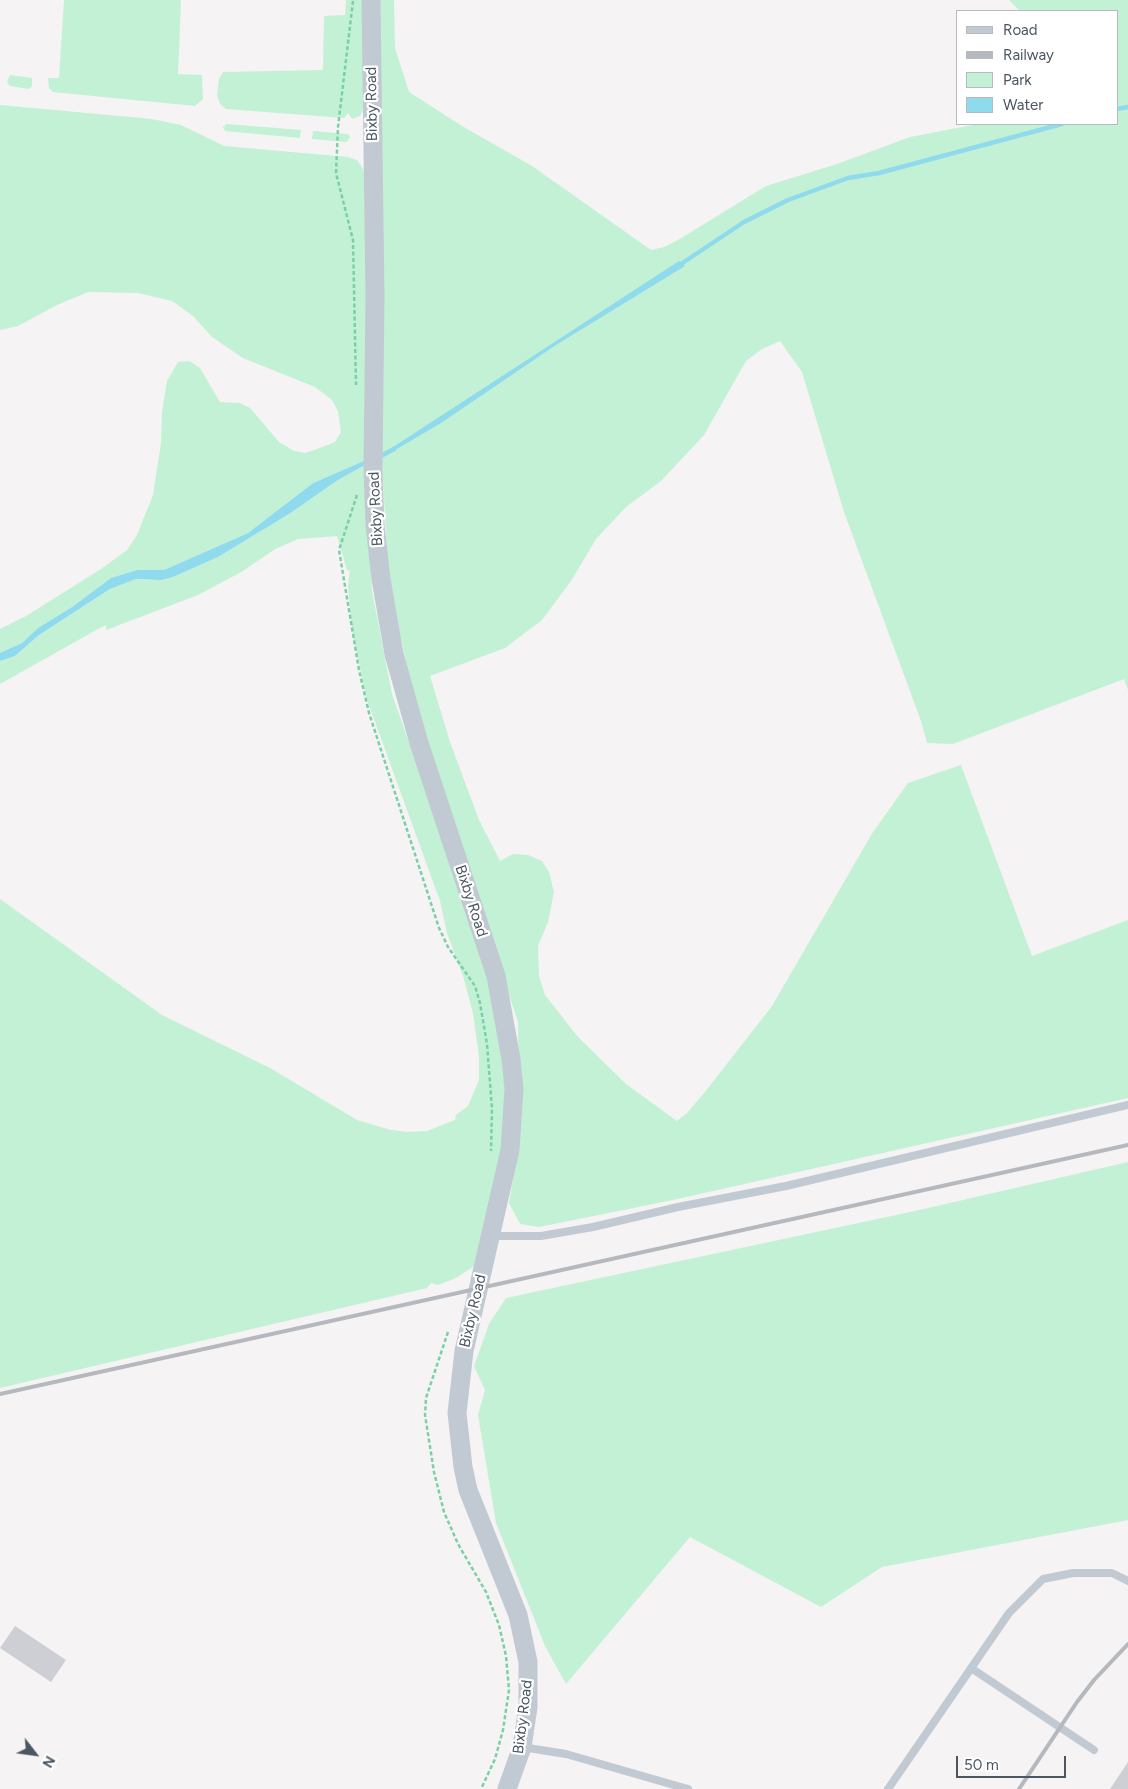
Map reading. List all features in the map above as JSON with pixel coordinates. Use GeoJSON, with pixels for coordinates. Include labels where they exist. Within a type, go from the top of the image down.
{"type":"FeatureCollection","features":[{"type":"Feature","properties":{"kind":"street","name":"Bixby Road"},"geometry":{"type":"LineString","coordinates":[[371,0],[375,296],[373,468],[375,525],[381,579],[394,654],[419,743],[496,976],[505,1018],[514,1089],[510,1150],[492,1236],[464,1351],[459,1383],[458,1422],[463,1467],[468,1490],[510,1591],[524,1638],[529,1684],[522,1747],[508,1789]]}},
{"type":"Feature","properties":{"kind":"lane"},"geometry":{"type":"LineString","coordinates":[[492,1236],[541,1236],[593,1227],[678,1207],[786,1186],[1128,1105]]}},
{"type":"Feature","properties":{"kind":"lane"},"geometry":{"type":"LineString","coordinates":[[888,1789],[1009,1613],[1043,1579],[1073,1573],[1112,1573],[1128,1581]]}},
{"type":"Feature","properties":{"kind":"lane"},"geometry":{"type":"LineString","coordinates":[[972,1668],[1094,1750]]}},
{"type":"Feature","properties":{"kind":"lane"},"geometry":{"type":"LineString","coordinates":[[522,1747],[566,1754],[688,1789]]}},
{"type":"Feature","properties":{"kind":"path"},"geometry":{"type":"LineString","coordinates":[[353,0],[339,109],[336,173],[353,240],[356,391]]}},
{"type":"Feature","properties":{"kind":"path"},"geometry":{"type":"LineString","coordinates":[[359,488],[339,550],[360,670],[369,713],[439,928],[448,947],[469,976],[480,1003],[488,1053],[492,1109],[491,1158]]}},
{"type":"Feature","properties":{"kind":"path"},"geometry":{"type":"LineString","coordinates":[[448,1332],[426,1398],[425,1415],[434,1472],[444,1512],[458,1544],[486,1592],[499,1625],[506,1656],[509,1690],[503,1730],[495,1759],[481,1789]]}},
{"type":"Feature","properties":{"kind":"green space"},"geometry":{"type":"Polygon","coordinates":[[[64,0],[181,0],[178,74],[202,75],[203,99],[195,106],[53,92],[49,88],[48,78],[59,78],[64,0]]]}},
{"type":"Feature","properties":{"kind":"green space"},"geometry":{"type":"Polygon","coordinates":[[[346,0],[362,0],[364,107],[360,116],[352,119],[348,113],[344,118],[226,109],[220,104],[217,95],[219,79],[223,72],[323,70],[324,16],[345,15],[346,0]]]}},
{"type":"Feature","properties":{"kind":"green space"},"geometry":{"type":"Polygon","coordinates":[[[379,0],[394,0],[395,48],[409,92],[462,126],[532,166],[651,250],[664,247],[678,240],[766,186],[837,164],[910,137],[973,125],[1118,125],[1118,10],[1019,10],[1009,0],[1128,0],[1128,690],[1124,679],[953,744],[927,743],[921,721],[844,512],[802,372],[780,341],[762,349],[746,361],[704,435],[661,481],[626,507],[596,539],[571,581],[542,620],[505,648],[430,676],[450,742],[479,820],[500,861],[513,854],[528,855],[542,861],[549,872],[554,892],[548,922],[538,946],[539,976],[545,995],[578,1037],[626,1084],[677,1121],[687,1113],[705,1092],[772,1006],[873,832],[908,783],[961,765],[1032,956],[1128,920],[1128,1098],[673,1200],[539,1227],[520,1224],[509,1203],[519,1144],[518,1022],[413,698],[388,574],[382,460],[379,0]]]}},
{"type":"Feature","properties":{"kind":"green space"},"geometry":{"type":"Polygon","coordinates":[[[10,75],[32,78],[32,86],[29,89],[10,86],[7,82],[10,75]]]}},
{"type":"Feature","properties":{"kind":"green space"},"geometry":{"type":"Polygon","coordinates":[[[0,105],[152,119],[181,125],[224,146],[348,157],[357,160],[363,169],[366,181],[366,460],[313,483],[248,533],[164,570],[137,570],[111,578],[72,607],[38,628],[22,643],[0,653],[0,629],[26,616],[101,569],[127,550],[137,535],[153,495],[161,443],[162,412],[167,381],[178,362],[189,361],[200,368],[220,402],[240,403],[250,408],[279,442],[294,451],[305,453],[335,442],[341,432],[338,411],[332,400],[315,387],[243,358],[212,337],[193,316],[172,301],[138,293],[88,292],[57,305],[18,326],[0,330],[0,105]]]}},
{"type":"Feature","properties":{"kind":"green space"},"geometry":{"type":"Polygon","coordinates":[[[227,124],[301,130],[300,138],[225,131],[223,127],[227,124]]]}},
{"type":"Feature","properties":{"kind":"green space"},"geometry":{"type":"Polygon","coordinates":[[[313,131],[348,134],[350,137],[347,142],[312,139],[313,131]]]}},
{"type":"Feature","properties":{"kind":"green space"},"geometry":{"type":"Polygon","coordinates":[[[365,465],[372,591],[392,694],[455,873],[496,1007],[505,1089],[505,1123],[498,1171],[477,1264],[456,1278],[438,1285],[431,1283],[427,1288],[0,1388],[0,899],[162,1015],[270,1068],[357,1120],[391,1130],[427,1131],[455,1120],[456,1115],[468,1106],[479,1080],[479,1057],[473,1013],[463,976],[447,933],[440,901],[366,697],[352,630],[348,585],[350,571],[347,570],[337,536],[298,539],[275,549],[243,571],[198,595],[106,630],[106,625],[0,684],[0,661],[15,656],[39,635],[110,589],[136,579],[148,580],[173,577],[218,557],[289,514],[338,480],[365,465]]]}},
{"type":"Feature","properties":{"kind":"green space"},"geometry":{"type":"Polygon","coordinates":[[[1128,1162],[1128,1520],[882,1567],[821,1607],[690,1537],[566,1684],[545,1646],[496,1523],[478,1415],[485,1390],[474,1366],[489,1324],[506,1298],[915,1211],[1128,1162]]]}},
{"type":"Feature","properties":{"kind":"water"},"geometry":{"type":"Polygon","coordinates":[[[679,261],[685,266],[556,345],[441,423],[390,453],[390,449],[679,261]]]}},
{"type":"Feature","properties":{"kind":"water"},"geometry":{"type":"Polygon","coordinates":[[[366,460],[365,465],[338,480],[289,514],[218,557],[173,577],[161,580],[136,579],[110,589],[39,635],[15,656],[0,661],[0,653],[22,643],[38,628],[72,607],[111,578],[137,570],[164,570],[248,533],[313,483],[366,460]]]}},
{"type":"Feature","properties":{"kind":"building"},"geometry":{"type":"Polygon","coordinates":[[[15,1626],[66,1660],[51,1682],[0,1648],[15,1626]]]}},
{"type":"Feature","properties":{"kind":"building"},"geometry":{"type":"Polygon","coordinates":[[[1128,1762],[1128,1789],[1110,1789],[1128,1762]]]}},
{"type":"Feature","properties":{"kind":"waterway"},"geometry":{"type":"LineString","coordinates":[[1118,109],[1128,107]]}},
{"type":"Feature","properties":{"kind":"waterway"},"geometry":{"type":"LineString","coordinates":[[678,266],[744,222],[788,200],[848,178],[879,173],[1058,125]]}},
{"type":"Feature","properties":{"kind":"waterway"},"geometry":{"type":"LineString","coordinates":[[379,457],[394,449]]}},
{"type":"Feature","properties":{"kind":"railway"},"geometry":{"type":"LineString","coordinates":[[0,1394],[1128,1145]]}},
{"type":"Feature","properties":{"kind":"railway"},"geometry":{"type":"LineString","coordinates":[[1019,1789],[1077,1702],[1094,1680],[1128,1644]]}}]}
